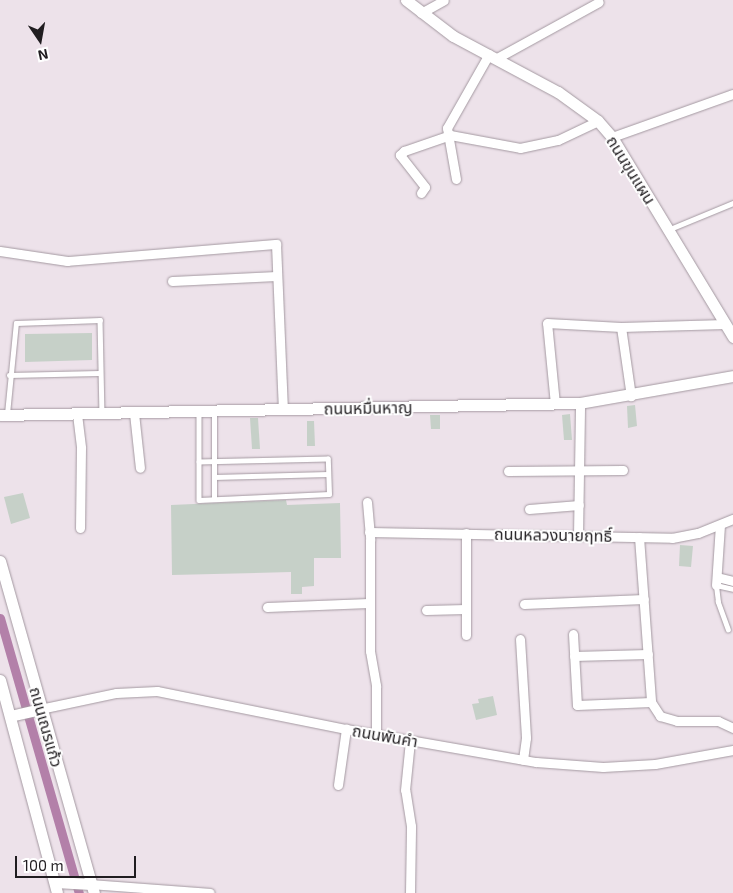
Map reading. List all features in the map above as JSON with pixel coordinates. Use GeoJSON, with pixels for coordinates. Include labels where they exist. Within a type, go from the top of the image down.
{"type":"FeatureCollection","features":[{"type":"Feature","properties":{"kind":"street","name":"ถนนขุนแผน"},"geometry":{"type":"LineString","coordinates":[[406,0],[453,36],[558,92],[598,121],[612,137],[733,337]]}},
{"type":"Feature","properties":{"kind":"street"},"geometry":{"type":"LineString","coordinates":[[421,13],[444,0]]}},
{"type":"Feature","properties":{"kind":"street"},"geometry":{"type":"LineString","coordinates":[[456,179],[450,135],[447,128],[493,56],[599,2]]}},
{"type":"Feature","properties":{"kind":"street"},"geometry":{"type":"LineString","coordinates":[[612,137],[733,94]]}},
{"type":"Feature","properties":{"kind":"street"},"geometry":{"type":"LineString","coordinates":[[421,193],[425,187],[400,155],[450,135],[520,148],[558,140],[598,121]]}},
{"type":"Feature","properties":{"kind":"street"},"geometry":{"type":"LineString","coordinates":[[0,250],[67,261],[276,244],[283,410]]}},
{"type":"Feature","properties":{"kind":"street"},"geometry":{"type":"LineString","coordinates":[[172,281],[277,276]]}},
{"type":"Feature","properties":{"kind":"street"},"geometry":{"type":"LineString","coordinates":[[556,404],[547,323],[621,327],[725,324]]}},
{"type":"Feature","properties":{"kind":"street"},"geometry":{"type":"LineString","coordinates":[[621,327],[631,396]]}},
{"type":"Feature","properties":{"kind":"street","name":"ถนนหมื่นหาญ"},"geometry":{"type":"LineString","coordinates":[[4,415],[580,403],[631,396],[733,376]]}},
{"type":"Feature","properties":{"kind":"street"},"geometry":{"type":"LineString","coordinates":[[578,536],[580,403]]}},
{"type":"Feature","properties":{"kind":"street"},"geometry":{"type":"LineString","coordinates":[[134,413],[140,468]]}},
{"type":"Feature","properties":{"kind":"street"},"geometry":{"type":"LineString","coordinates":[[77,414],[81,448],[80,528]]}},
{"type":"Feature","properties":{"kind":"street"},"geometry":{"type":"LineString","coordinates":[[508,471],[623,470]]}},
{"type":"Feature","properties":{"kind":"street"},"geometry":{"type":"LineString","coordinates":[[366,502],[369,532],[370,651],[376,686],[376,734]]}},
{"type":"Feature","properties":{"kind":"street"},"geometry":{"type":"LineString","coordinates":[[529,508],[579,505]]}},
{"type":"Feature","properties":{"kind":"street","name":"ถนนหลวงนายฤทธิ์"},"geometry":{"type":"LineString","coordinates":[[369,532],[640,537],[686,536],[733,519]]}},
{"type":"Feature","properties":{"kind":"street"},"geometry":{"type":"LineString","coordinates":[[720,525],[717,581],[733,581]]}},
{"type":"Feature","properties":{"kind":"street"},"geometry":{"type":"LineString","coordinates":[[466,534],[466,635]]}},
{"type":"Feature","properties":{"kind":"street"},"geometry":{"type":"LineString","coordinates":[[640,537],[651,702],[660,716],[677,721],[718,721],[733,728]]}},
{"type":"Feature","properties":{"kind":"street","name":"ถนนเณรแก้ว"},"geometry":{"type":"LineString","coordinates":[[0,561],[56,887]]}},
{"type":"Feature","properties":{"kind":"street"},"geometry":{"type":"LineString","coordinates":[[524,604],[644,599]]}},
{"type":"Feature","properties":{"kind":"street"},"geometry":{"type":"LineString","coordinates":[[267,607],[369,603]]}},
{"type":"Feature","properties":{"kind":"street"},"geometry":{"type":"LineString","coordinates":[[426,610],[466,609]]}},
{"type":"Feature","properties":{"kind":"street"},"geometry":{"type":"LineString","coordinates":[[573,634],[577,705],[651,702]]}},
{"type":"Feature","properties":{"kind":"street"},"geometry":{"type":"LineString","coordinates":[[520,639],[526,738],[524,760]]}},
{"type":"Feature","properties":{"kind":"street"},"geometry":{"type":"LineString","coordinates":[[574,656],[648,654]]}},
{"type":"Feature","properties":{"kind":"street","name":"ถนนเณรแก้ว"},"geometry":{"type":"LineString","coordinates":[[0,680],[25,713],[92,889]]}},
{"type":"Feature","properties":{"kind":"street","name":"ถนนพันคำ"},"geometry":{"type":"LineString","coordinates":[[25,713],[116,693],[157,691],[346,729],[524,760],[603,767],[638,765],[733,750]]}},
{"type":"Feature","properties":{"kind":"street"},"geometry":{"type":"LineString","coordinates":[[338,784],[346,729]]}},
{"type":"Feature","properties":{"kind":"street"},"geometry":{"type":"LineString","coordinates":[[410,741],[405,790],[411,826],[410,893]]}},
{"type":"Feature","properties":{"kind":"street"},"geometry":{"type":"LineString","coordinates":[[56,887],[210,893]]}},
{"type":"Feature","properties":{"kind":"lane"},"geometry":{"type":"LineString","coordinates":[[668,230],[733,203]]}},
{"type":"Feature","properties":{"kind":"lane"},"geometry":{"type":"LineString","coordinates":[[4,415],[16,323],[100,320],[99,373],[102,414]]}},
{"type":"Feature","properties":{"kind":"lane"},"geometry":{"type":"LineString","coordinates":[[9,375],[99,373]]}},
{"type":"Feature","properties":{"kind":"lane"},"geometry":{"type":"LineString","coordinates":[[199,411],[199,462],[199,500],[329,494],[328,459],[199,462]]}},
{"type":"Feature","properties":{"kind":"lane"},"geometry":{"type":"LineString","coordinates":[[214,411],[214,499]]}},
{"type":"Feature","properties":{"kind":"lane"},"geometry":{"type":"LineString","coordinates":[[214,477],[328,474]]}},
{"type":"Feature","properties":{"kind":"lane"},"geometry":{"type":"LineString","coordinates":[[728,630],[718,602],[717,581],[733,589]]}},
{"type":"Feature","properties":{"kind":"building"},"geometry":{"type":"Polygon","coordinates":[[[92,333],[92,360],[25,362],[25,334],[92,333]]]}},
{"type":"Feature","properties":{"kind":"building"},"geometry":{"type":"Polygon","coordinates":[[[635,405],[637,426],[628,428],[627,406],[635,405]]]}},
{"type":"Feature","properties":{"kind":"building"},"geometry":{"type":"Polygon","coordinates":[[[570,414],[572,440],[564,440],[562,415],[570,414]]]}},
{"type":"Feature","properties":{"kind":"building"},"geometry":{"type":"Polygon","coordinates":[[[430,415],[440,415],[440,429],[431,429],[430,415]]]}},
{"type":"Feature","properties":{"kind":"building"},"geometry":{"type":"Polygon","coordinates":[[[250,418],[258,418],[260,449],[252,449],[250,418]]]}},
{"type":"Feature","properties":{"kind":"building"},"geometry":{"type":"Polygon","coordinates":[[[307,421],[314,421],[315,446],[307,446],[307,421]]]}},
{"type":"Feature","properties":{"kind":"building"},"geometry":{"type":"Polygon","coordinates":[[[23,493],[30,518],[11,524],[4,497],[23,493]]]}},
{"type":"Feature","properties":{"kind":"building"},"geometry":{"type":"Polygon","coordinates":[[[286,500],[287,505],[340,503],[341,558],[314,558],[314,586],[302,587],[302,594],[291,594],[291,572],[172,575],[171,505],[286,500]]]}},
{"type":"Feature","properties":{"kind":"building"},"geometry":{"type":"Polygon","coordinates":[[[680,545],[693,546],[691,567],[679,566],[680,545]]]}},
{"type":"Feature","properties":{"kind":"building"},"geometry":{"type":"Polygon","coordinates":[[[493,696],[497,715],[476,720],[472,704],[479,703],[478,699],[493,696]]]}},
{"type":"Feature","properties":{"kind":"waterway"},"geometry":{"type":"LineString","coordinates":[[0,618],[79,893]]}}]}
